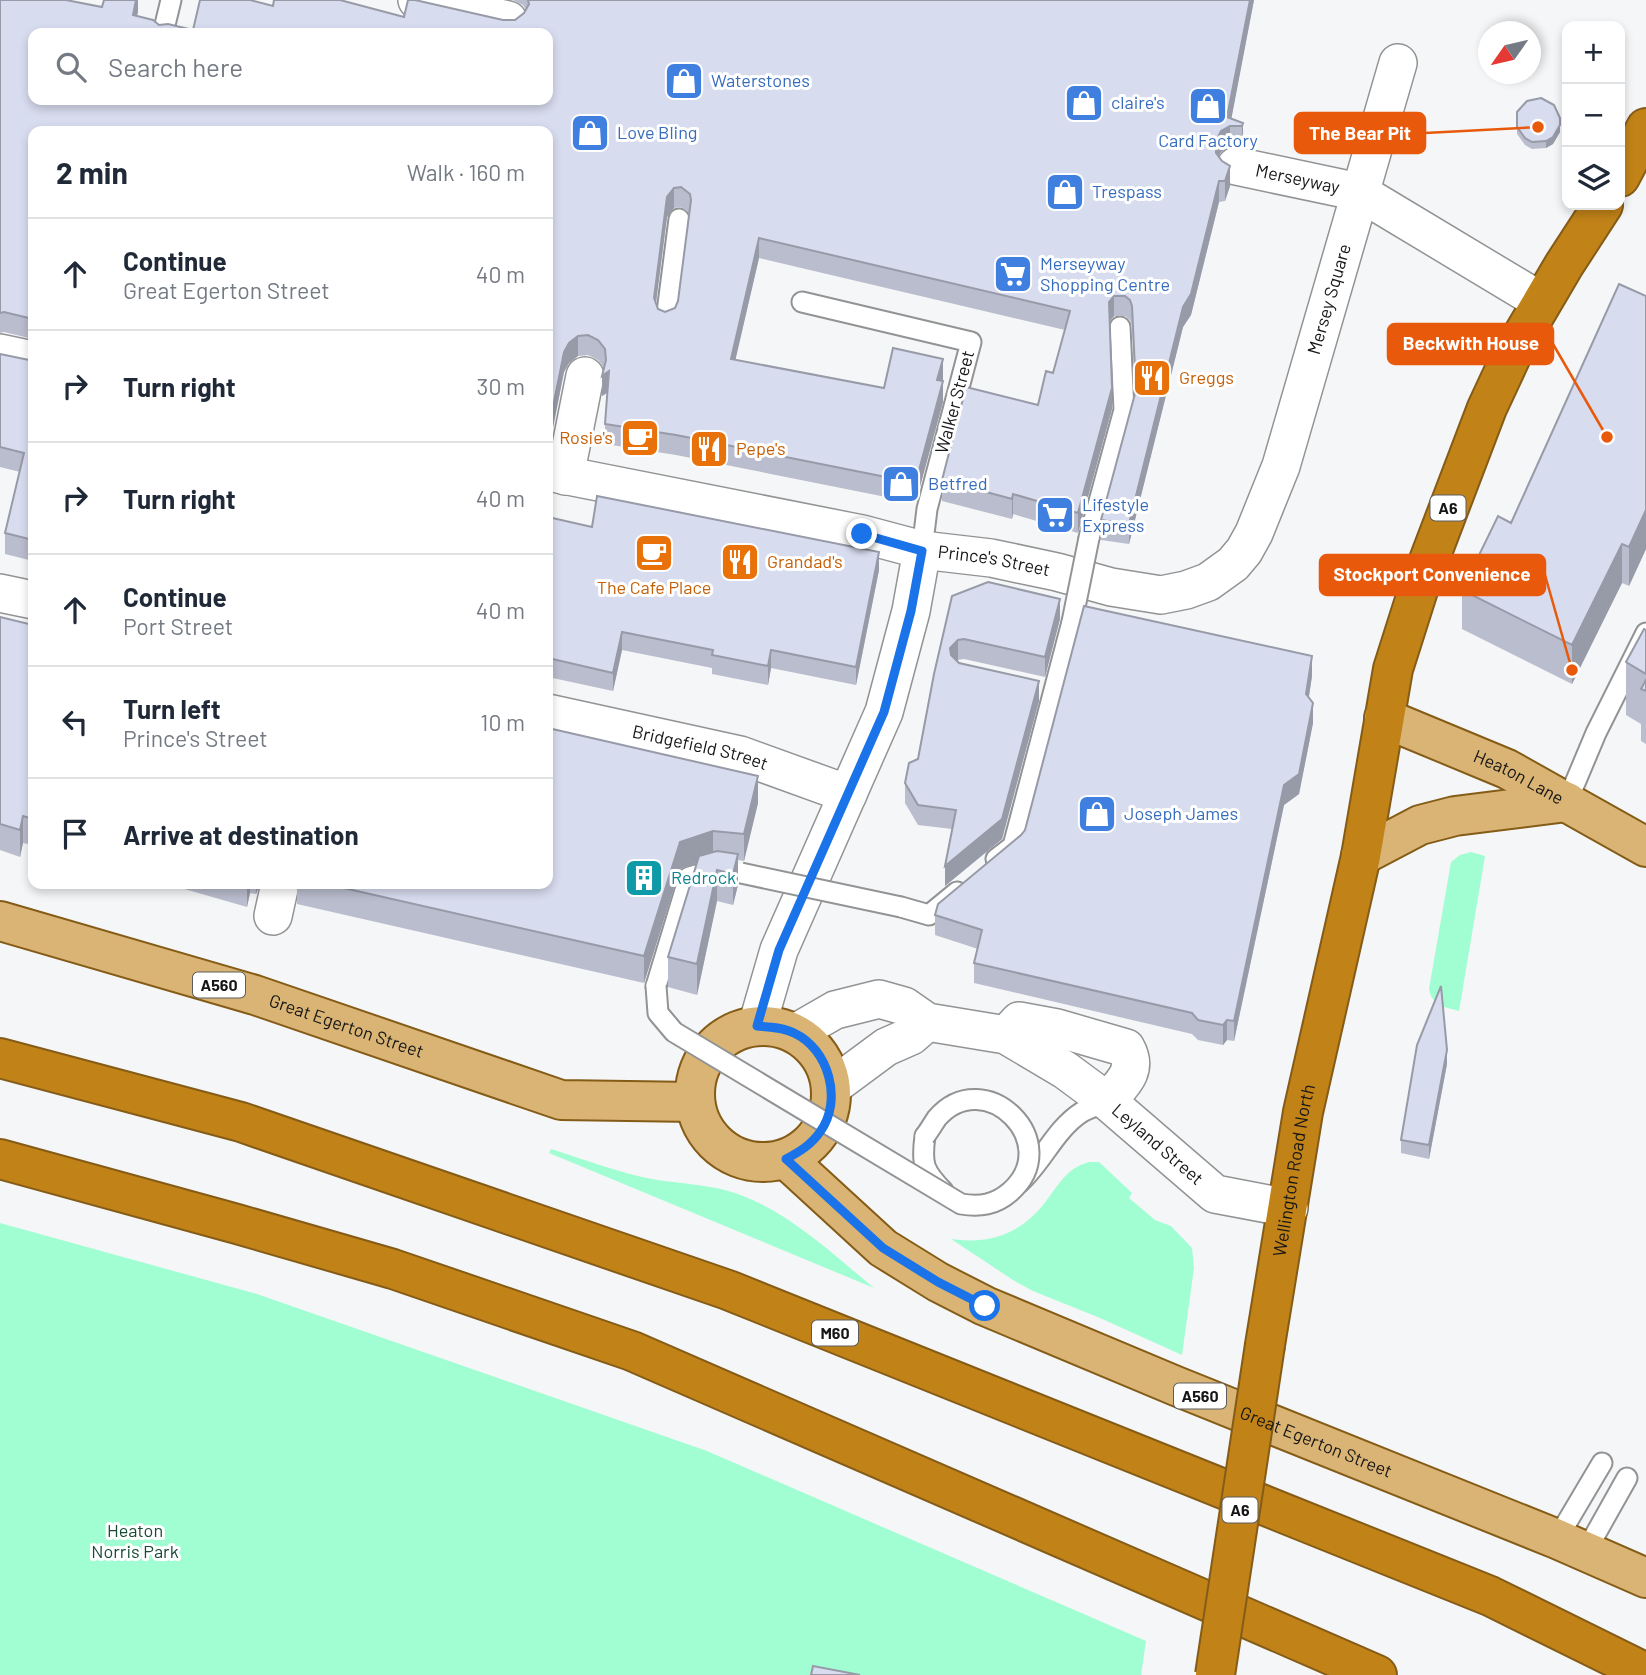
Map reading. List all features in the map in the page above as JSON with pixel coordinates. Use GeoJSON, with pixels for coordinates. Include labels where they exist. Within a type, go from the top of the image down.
{"type":"FeatureCollection","features":[{"type":"Feature","properties":{"kind":"highway"},"geometry":{"type":"LineString","coordinates":[[1625,168],[1646,128]]}},
{"type":"Feature","properties":{"kind":"highway","name":"A6"},"geometry":{"type":"LineString","coordinates":[[1542,302],[1600,210]]}},
{"type":"Feature","properties":{"kind":"highway","name":"Wellington Road North"},"geometry":{"type":"LineString","coordinates":[[1215,1675],[1303,1112],[1361,856],[1392,669],[1462,469],[1514,350],[1542,302]]}},
{"type":"Feature","properties":{"kind":"highway","name":"M60"},"geometry":{"type":"LineString","coordinates":[[0,1058],[242,1122],[728,1290],[1490,1596],[1646,1673]]}},
{"type":"Feature","properties":{"kind":"highway"},"geometry":{"type":"LineString","coordinates":[[0,1159],[393,1269],[632,1351],[1377,1675]]}},
{"type":"Feature","properties":{"kind":"main road","name":"Heaton Lane"},"geometry":{"type":"LineString","coordinates":[[1384,719],[1507,769],[1646,847]]}},
{"type":"Feature","properties":{"kind":"main road"},"geometry":{"type":"LineString","coordinates":[[1361,856],[1420,825],[1455,816],[1567,802]]}},
{"type":"Feature","properties":{"kind":"main road","name":"Great Egerton Street"},"geometry":{"type":"LineString","coordinates":[[0,921],[255,995],[561,1100],[695,1102]]}},
{"type":"Feature","properties":{"kind":"main road"},"geometry":{"type":"LineString","coordinates":[[757,1026],[776,1027],[795,1033],[813,1047],[825,1065],[832,1087],[830,1110],[821,1131],[806,1148],[786,1159],[766,1162],[746,1160],[727,1152],[712,1139],[701,1122],[695,1102],[696,1081],[704,1060],[717,1043],[735,1031],[757,1026]]}},
{"type":"Feature","properties":{"kind":"main road","name":"Great Egerton Street"},"geometry":{"type":"LineString","coordinates":[[786,1159],[883,1248],[938,1282],[985,1306],[1572,1545],[1646,1578]]}},
{"type":"Feature","properties":{"kind":"street"},"geometry":{"type":"LineString","coordinates":[[417,0],[508,20]]}},
{"type":"Feature","properties":{"kind":"street","name":"Mersey Square"},"geometry":{"type":"LineString","coordinates":[[1254,533],[1281,466],[1398,63]]}},
{"type":"Feature","properties":{"kind":"street","name":"Merseyway"},"geometry":{"type":"LineString","coordinates":[[1236,166],[1359,192],[1542,302]]}},
{"type":"Feature","properties":{"kind":"street"},"geometry":{"type":"LineString","coordinates":[[0,353],[28,359]]}},
{"type":"Feature","properties":{"kind":"street"},"geometry":{"type":"LineString","coordinates":[[557,474],[585,376]]}},
{"type":"Feature","properties":{"kind":"street","name":"Prince's Street"},"geometry":{"type":"LineString","coordinates":[[557,474],[862,534],[922,551],[991,558],[1111,587],[1161,595],[1208,582],[1233,565],[1254,533]]}},
{"type":"Feature","properties":{"kind":"street"},"geometry":{"type":"LineString","coordinates":[[757,1026],[779,950],[884,712],[911,611],[922,551]]}},
{"type":"Feature","properties":{"kind":"street"},"geometry":{"type":"LineString","coordinates":[[0,593],[28,599]]}},
{"type":"Feature","properties":{"kind":"street","name":"Bridgefield Street"},"geometry":{"type":"LineString","coordinates":[[553,714],[740,755],[848,794]]}},
{"type":"Feature","properties":{"kind":"street","name":"Leyland Street"},"geometry":{"type":"LineString","coordinates":[[795,1033],[835,1010],[878,999],[904,1006],[927,1022],[1006,1035],[1065,1070],[1107,1101],[1215,1194],[1289,1208]]}},
{"type":"Feature","properties":{"kind":"street","name":"Leyland Street"},"geometry":{"type":"LineString","coordinates":[[1006,1035],[1019,1021],[1057,1028],[1126,1048],[1133,1068],[1107,1101]]}},
{"type":"Feature","properties":{"kind":"street"},"geometry":{"type":"LineString","coordinates":[[832,1087],[927,1022]]}},
{"type":"Feature","properties":{"kind":"lane"},"geometry":{"type":"LineString","coordinates":[[164,28],[171,0]]}},
{"type":"Feature","properties":{"kind":"lane"},"geometry":{"type":"LineString","coordinates":[[666,320],[679,219]]}},
{"type":"Feature","properties":{"kind":"lane","name":"Walker Street"},"geometry":{"type":"LineString","coordinates":[[802,302],[971,342],[927,509],[922,551]]}},
{"type":"Feature","properties":{"kind":"lane"},"geometry":{"type":"LineString","coordinates":[[1107,1101],[1080,1113],[1062,1130],[1029,1174],[1009,1191],[986,1205],[962,1203],[943,1191],[926,1173],[923,1152],[926,1136],[938,1118],[952,1106],[982,1099],[1001,1106],[1014,1116],[1029,1144],[1029,1159],[1016,1187],[990,1204],[961,1204],[674,1032],[658,1013],[656,986],[689,877],[716,869],[929,915],[1013,846],[1037,761],[1050,685],[1072,622],[1089,538],[1124,410],[1120,327]]}},
{"type":"Feature","properties":{"kind":"lane"},"geometry":{"type":"LineString","coordinates":[[1567,802],[1596,733],[1646,633]]}},
{"type":"Feature","properties":{"kind":"lane"},"geometry":{"type":"LineString","coordinates":[[1572,1545],[1602,1463]]}},
{"type":"Feature","properties":{"kind":"lane"},"geometry":{"type":"LineString","coordinates":[[1572,1545],[1628,1478]]}},
{"type":"Feature","properties":{"kind":"green space"},"geometry":{"type":"Polygon","coordinates":[[[1471,852],[1485,856],[1459,1011],[1436,1002],[1429,989],[1451,862],[1460,855],[1471,852]]]}},
{"type":"Feature","properties":{"kind":"green space"},"geometry":{"type":"Polygon","coordinates":[[[551,1149],[638,1176],[717,1188],[743,1196],[795,1225],[874,1288],[549,1153],[551,1149]]]}},
{"type":"Feature","properties":{"kind":"green space"},"geometry":{"type":"Polygon","coordinates":[[[1089,1162],[1099,1162],[1132,1193],[1129,1198],[1155,1220],[1171,1226],[1192,1248],[1194,1268],[1182,1355],[1033,1291],[951,1239],[994,1238],[1018,1227],[1040,1209],[1066,1176],[1089,1162]]]}},
{"type":"Feature","properties":{"kind":"green space","name":"Heaton Norris Park"},"geometry":{"type":"Polygon","coordinates":[[[0,1223],[257,1294],[707,1451],[1146,1641],[1141,1675],[0,1675],[0,1223]]]}},
{"type":"Feature","properties":{"kind":"building","name":"Merseyway Shopping Centre"},"geometry":{"type":"Polygon","coordinates":[[[0,0],[66,0],[102,7],[104,0],[136,0],[133,15],[153,20],[159,25],[185,28],[28,28],[28,105],[553,105],[553,28],[193,28],[200,0],[250,0],[273,6],[274,0],[340,0],[404,17],[408,0],[415,0],[503,20],[515,20],[524,13],[529,4],[528,0],[1250,0],[1227,117],[1243,123],[1242,126],[1230,126],[1221,131],[1216,141],[1216,153],[1230,166],[1225,181],[1219,181],[1191,294],[1183,307],[1129,524],[1101,520],[1136,390],[1132,306],[1125,296],[1114,296],[1109,302],[1112,388],[1078,513],[1013,494],[1012,499],[942,480],[966,387],[1038,405],[1046,371],[1053,373],[1070,311],[759,238],[731,359],[884,388],[893,348],[943,359],[937,380],[943,381],[918,474],[913,473],[911,482],[676,435],[605,424],[609,371],[602,376],[606,360],[605,349],[598,340],[588,335],[578,336],[569,343],[564,352],[553,407],[553,126],[28,126],[28,318],[0,313],[0,0]],[[681,187],[674,188],[667,197],[654,298],[658,309],[665,312],[675,308],[678,301],[690,194],[681,187]]]}},
{"type":"Feature","properties":{"kind":"building"},"geometry":{"type":"Polygon","coordinates":[[[1541,98],[1554,105],[1560,125],[1553,137],[1546,141],[1532,142],[1525,138],[1517,127],[1517,112],[1527,101],[1541,98]]]}},
{"type":"Feature","properties":{"kind":"building"},"geometry":{"type":"Polygon","coordinates":[[[1619,284],[1646,296],[1646,510],[1629,547],[1622,544],[1572,645],[1462,590],[1498,516],[1511,523],[1619,284]]]}},
{"type":"Feature","properties":{"kind":"building"},"geometry":{"type":"Polygon","coordinates":[[[0,354],[28,360],[28,539],[5,533],[24,453],[0,447],[0,354]]]}},
{"type":"Feature","properties":{"kind":"building"},"geometry":{"type":"Polygon","coordinates":[[[597,496],[879,552],[856,667],[771,650],[768,666],[712,655],[713,650],[622,632],[613,673],[553,659],[553,518],[592,527],[597,496]]]}},
{"type":"Feature","properties":{"kind":"building"},"geometry":{"type":"Polygon","coordinates":[[[988,582],[1060,599],[1045,657],[964,639],[958,640],[950,648],[951,655],[959,663],[1039,681],[1002,819],[945,866],[956,810],[918,805],[905,783],[909,763],[918,759],[952,596],[988,582]]]}},
{"type":"Feature","properties":{"kind":"building","name":"Joseph James"},"geometry":{"type":"Polygon","coordinates":[[[1084,606],[1312,656],[1306,694],[1313,703],[1299,774],[1284,785],[1234,1021],[1227,1020],[1223,1025],[1198,1020],[1192,1013],[974,963],[982,930],[935,915],[938,904],[1025,830],[1084,606]]]}},
{"type":"Feature","properties":{"kind":"building"},"geometry":{"type":"Polygon","coordinates":[[[0,617],[28,624],[28,818],[23,816],[20,830],[0,824],[0,617]]]}},
{"type":"Feature","properties":{"kind":"building"},"geometry":{"type":"Polygon","coordinates":[[[1644,629],[1646,630],[1646,674],[1626,662],[1644,629]]]}},
{"type":"Feature","properties":{"kind":"building"},"geometry":{"type":"Polygon","coordinates":[[[553,729],[758,776],[744,834],[713,831],[680,842],[644,956],[348,889],[553,889],[553,729]]]}},
{"type":"Feature","properties":{"kind":"building"},"geometry":{"type":"Polygon","coordinates":[[[717,851],[738,854],[733,874],[717,870],[697,964],[668,957],[699,856],[717,851]]]}},
{"type":"Feature","properties":{"kind":"building"},"geometry":{"type":"Polygon","coordinates":[[[1441,986],[1447,1050],[1429,1145],[1401,1140],[1417,1045],[1441,986]]]}},
{"type":"Feature","properties":{"kind":"building"},"geometry":{"type":"Polygon","coordinates":[[[813,1666],[860,1675],[811,1675],[813,1666]]]}},
{"type":"Feature","properties":{"kind":"place","name":"Waterstones"},"geometry":{"type":"Point","coordinates":[684,81]}},
{"type":"Feature","properties":{"kind":"place","name":"claire's"},"geometry":{"type":"Point","coordinates":[1084,103]}},
{"type":"Feature","properties":{"kind":"place","name":"Card Factory"},"geometry":{"type":"Point","coordinates":[1208,106]}},
{"type":"Feature","properties":{"kind":"place","name":"The Bear Pit"},"geometry":{"type":"Point","coordinates":[1538,127]}},
{"type":"Feature","properties":{"kind":"place","name":"Love Bling"},"geometry":{"type":"Point","coordinates":[590,133]}},
{"type":"Feature","properties":{"kind":"place","name":"Trespass"},"geometry":{"type":"Point","coordinates":[1065,192]}},
{"type":"Feature","properties":{"kind":"place","name":"Merseyway Shopping Centre"},"geometry":{"type":"Point","coordinates":[1013,274]}},
{"type":"Feature","properties":{"kind":"place","name":"Greggs"},"geometry":{"type":"Point","coordinates":[1152,378]}},
{"type":"Feature","properties":{"kind":"place","name":"Beckwith House"},"geometry":{"type":"Point","coordinates":[1607,437]}},
{"type":"Feature","properties":{"kind":"place","name":"Rosie's"},"geometry":{"type":"Point","coordinates":[640,438]}},
{"type":"Feature","properties":{"kind":"place","name":"Pepe's"},"geometry":{"type":"Point","coordinates":[709,449]}},
{"type":"Feature","properties":{"kind":"place","name":"Betfred"},"geometry":{"type":"Point","coordinates":[901,484]}},
{"type":"Feature","properties":{"kind":"place","name":"Lifestyle Express"},"geometry":{"type":"Point","coordinates":[1055,515]}},
{"type":"Feature","properties":{"kind":"place","name":"The Cafe Place"},"geometry":{"type":"Point","coordinates":[654,553]}},
{"type":"Feature","properties":{"kind":"place","name":"Grandad's"},"geometry":{"type":"Point","coordinates":[740,562]}},
{"type":"Feature","properties":{"kind":"place","name":"Stockport Convenience"},"geometry":{"type":"Point","coordinates":[1572,670]}},
{"type":"Feature","properties":{"kind":"place","name":"Joseph James"},"geometry":{"type":"Point","coordinates":[1097,814]}},
{"type":"Feature","properties":{"kind":"place","name":"Redrock"},"geometry":{"type":"Point","coordinates":[644,878]}},
{"type":"Feature","properties":{"kind":"route"},"geometry":{"type":"LineString","coordinates":[[862,534],[922,551],[911,611],[884,712],[779,950],[757,1026],[776,1027],[795,1033],[813,1047],[825,1065],[832,1087],[830,1110],[821,1131],[806,1148],[786,1159],[883,1248],[938,1282],[985,1306]]}}]}
